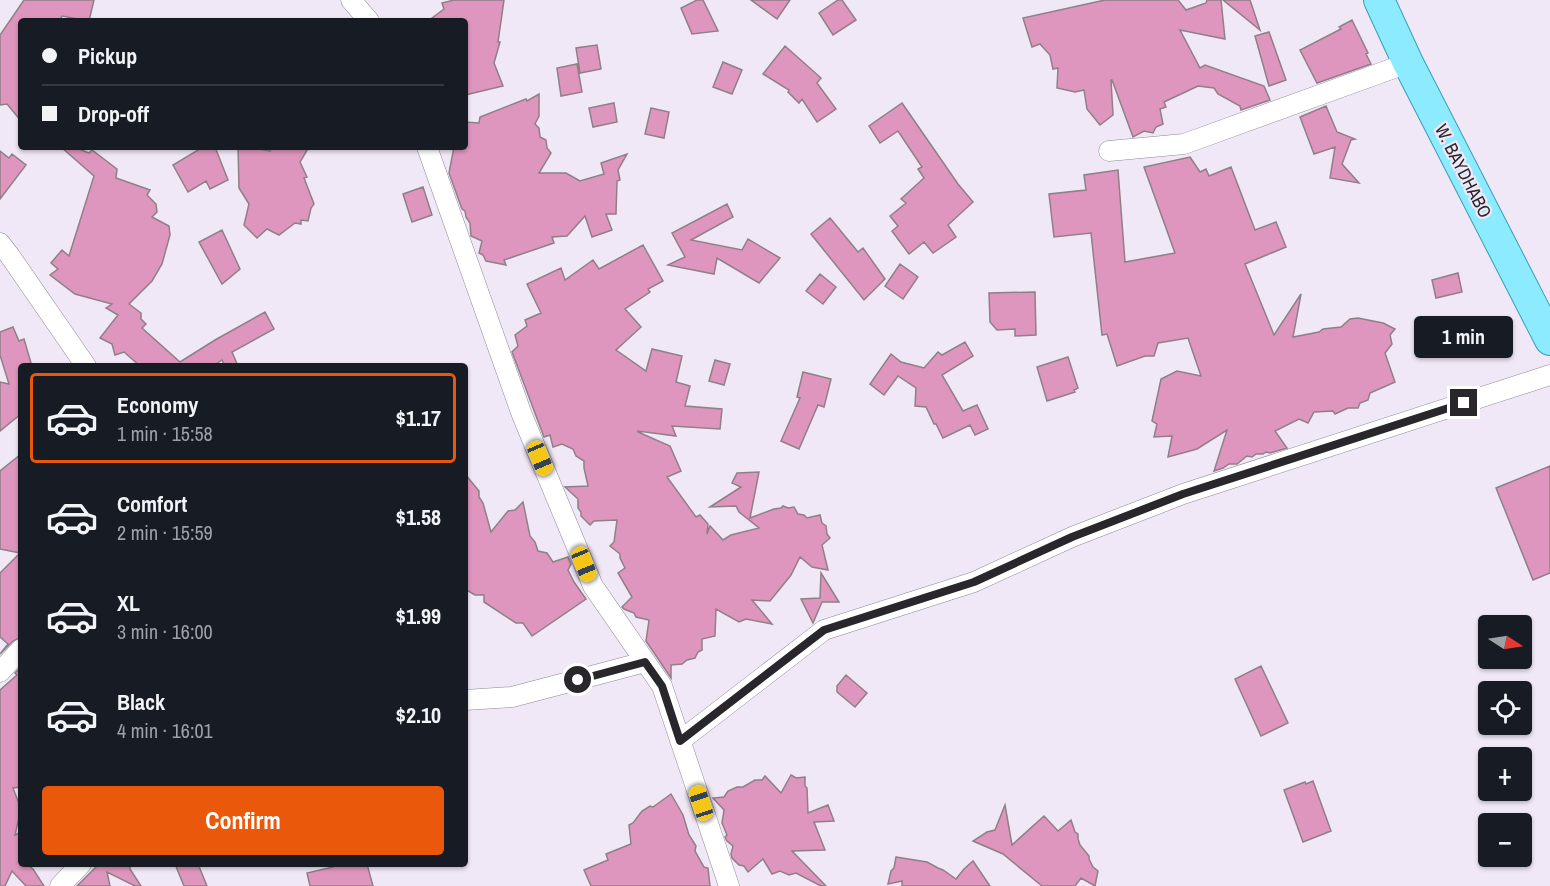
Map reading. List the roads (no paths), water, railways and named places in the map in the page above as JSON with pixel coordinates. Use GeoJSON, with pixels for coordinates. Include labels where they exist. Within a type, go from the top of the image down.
{"type":"FeatureCollection","features":[{"type":"Feature","properties":{"kind":"main road","name":"W. BAYDHABO"},"geometry":{"type":"LineString","coordinates":[[1379,0],[1408,63],[1550,340]]}},
{"type":"Feature","properties":{"kind":"street"},"geometry":{"type":"LineString","coordinates":[[351,0],[366,18]]}},
{"type":"Feature","properties":{"kind":"street"},"geometry":{"type":"LineString","coordinates":[[1109,151],[1184,144],[1408,63]]}},
{"type":"Feature","properties":{"kind":"street"},"geometry":{"type":"LineString","coordinates":[[429,150],[522,415],[593,586],[662,686],[729,886]]}},
{"type":"Feature","properties":{"kind":"street"},"geometry":{"type":"LineString","coordinates":[[0,243],[84,363]]}},
{"type":"Feature","properties":{"kind":"street"},"geometry":{"type":"LineString","coordinates":[[680,741],[824,630],[974,582],[1072,537],[1183,494],[1550,375]]}},
{"type":"Feature","properties":{"kind":"street"},"geometry":{"type":"LineString","coordinates":[[0,672],[18,652]]}},
{"type":"Feature","properties":{"kind":"street"},"geometry":{"type":"LineString","coordinates":[[468,700],[512,698],[645,662]]}},
{"type":"Feature","properties":{"kind":"street"},"geometry":{"type":"LineString","coordinates":[[60,886],[78,867]]}}]}
